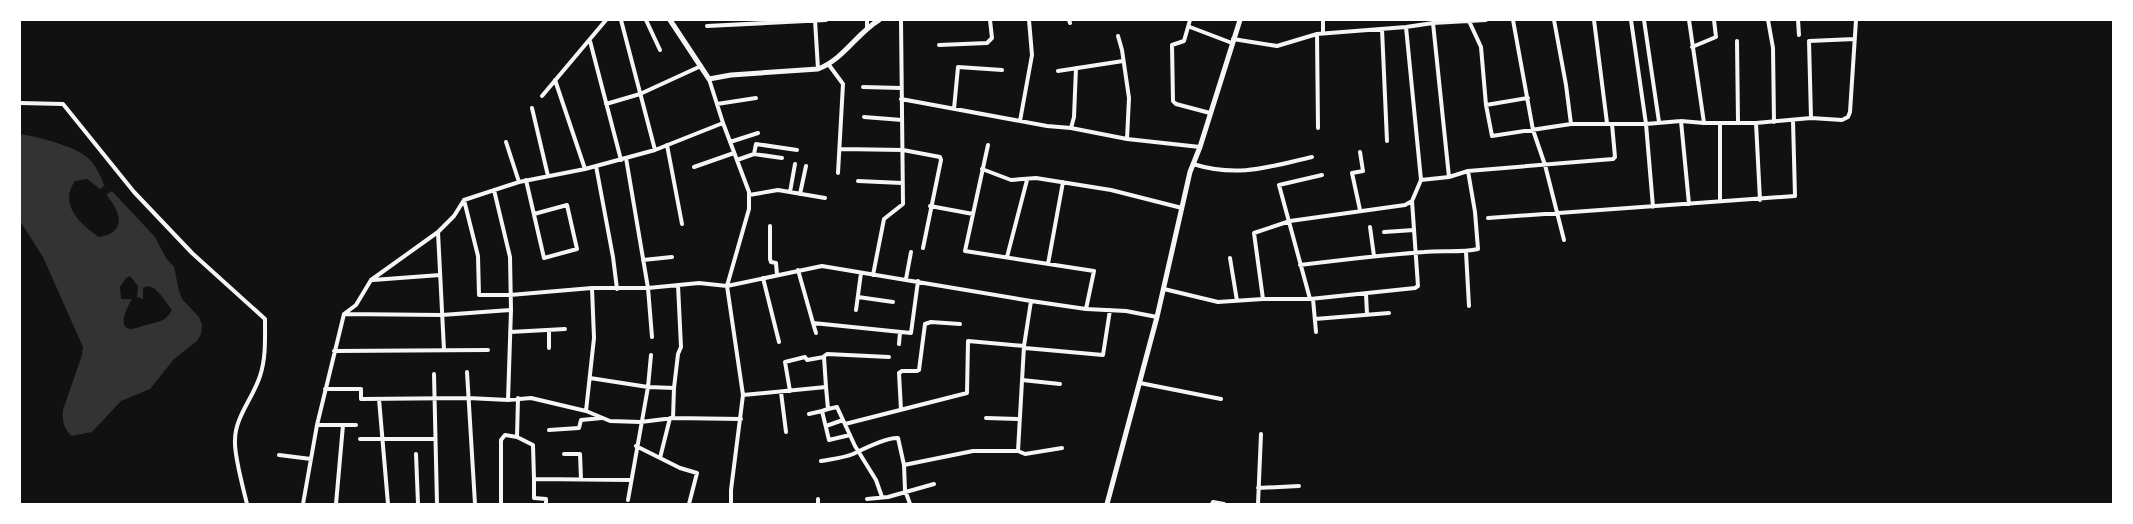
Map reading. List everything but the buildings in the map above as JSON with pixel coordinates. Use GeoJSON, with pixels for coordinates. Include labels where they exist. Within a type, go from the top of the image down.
{"type":"FeatureCollection","features":[{"type":"Feature","properties":{"kind":"street"},"geometry":{"type":"LineString","coordinates":[[542,96],[606,20]]}},
{"type":"Feature","properties":{"kind":"street"},"geometry":{"type":"LineString","coordinates":[[621,20],[655,150]]}},
{"type":"Feature","properties":{"kind":"street"},"geometry":{"type":"LineString","coordinates":[[646,20],[660,50]]}},
{"type":"Feature","properties":{"kind":"street"},"geometry":{"type":"LineString","coordinates":[[670,20],[710,80],[749,195],[749,209],[727,286],[743,396],[731,490],[731,504]]}},
{"type":"Feature","properties":{"kind":"street"},"geometry":{"type":"LineString","coordinates":[[815,20],[818,68]]}},
{"type":"Feature","properties":{"kind":"street"},"geometry":{"type":"LineString","coordinates":[[708,26],[728,22],[826,20]]}},
{"type":"Feature","properties":{"kind":"street"},"geometry":{"type":"LineString","coordinates":[[867,20],[867,28]]}},
{"type":"Feature","properties":{"kind":"street"},"geometry":{"type":"LineString","coordinates":[[710,80],[731,75],[818,68],[829,65],[867,28],[879,20]]}},
{"type":"Feature","properties":{"kind":"street"},"geometry":{"type":"LineString","coordinates":[[873,275],[884,219],[903,204],[901,20]]}},
{"type":"Feature","properties":{"kind":"street"},"geometry":{"type":"LineString","coordinates":[[939,45],[987,43],[992,38],[990,20]]}},
{"type":"Feature","properties":{"kind":"street"},"geometry":{"type":"LineString","coordinates":[[1020,121],[1032,55],[1029,20]]}},
{"type":"Feature","properties":{"kind":"street"},"geometry":{"type":"LineString","coordinates":[[1190,20],[1190,27],[1183,43],[1172,45],[1173,101],[1176,104],[1210,113]]}},
{"type":"Feature","properties":{"kind":"street"},"geometry":{"type":"LineString","coordinates":[[1107,504],[1157,317],[1193,164],[1240,20]]}},
{"type":"Feature","properties":{"kind":"street"},"geometry":{"type":"LineString","coordinates":[[1323,20],[1323,33]]}},
{"type":"Feature","properties":{"kind":"street"},"geometry":{"type":"LineString","coordinates":[[1190,27],[1233,41],[1277,46],[1323,33],[1406,27],[1452,21],[1486,20]]}},
{"type":"Feature","properties":{"kind":"street"},"geometry":{"type":"LineString","coordinates":[[1514,20],[1533,130],[1545,165],[1564,240]]}},
{"type":"Feature","properties":{"kind":"street"},"geometry":{"type":"LineString","coordinates":[[1554,20],[1571,124]]}},
{"type":"Feature","properties":{"kind":"street"},"geometry":{"type":"LineString","coordinates":[[1421,180],[1449,177],[1468,171],[1613,159],[1615,157],[1594,20]]}},
{"type":"Feature","properties":{"kind":"street"},"geometry":{"type":"LineString","coordinates":[[1631,20],[1646,124],[1654,207]]}},
{"type":"Feature","properties":{"kind":"street"},"geometry":{"type":"LineString","coordinates":[[1644,20],[1659,122]]}},
{"type":"Feature","properties":{"kind":"street"},"geometry":{"type":"LineString","coordinates":[[1688,20],[1704,123]]}},
{"type":"Feature","properties":{"kind":"street"},"geometry":{"type":"LineString","coordinates":[[1692,46],[1716,37],[1714,20]]}},
{"type":"Feature","properties":{"kind":"street"},"geometry":{"type":"LineString","coordinates":[[1768,20],[1773,48],[1774,122]]}},
{"type":"Feature","properties":{"kind":"street"},"geometry":{"type":"LineString","coordinates":[[1798,20],[1799,35]]}},
{"type":"Feature","properties":{"kind":"street"},"geometry":{"type":"LineString","coordinates":[[1469,21],[1481,47],[1486,105],[1492,136],[1571,124],[1646,124],[1681,121],[1756,123],[1811,118],[1842,120],[1848,117],[1856,20]]}},
{"type":"Feature","properties":{"kind":"street"},"geometry":{"type":"LineString","coordinates":[[1433,23],[1449,177]]}},
{"type":"Feature","properties":{"kind":"street"},"geometry":{"type":"LineString","coordinates":[[1164,289],[1218,302],[1263,299],[1312,299],[1417,287],[1412,201],[1421,180],[1406,27]]}},
{"type":"Feature","properties":{"kind":"street"},"geometry":{"type":"LineString","coordinates":[[1382,29],[1387,141]]}},
{"type":"Feature","properties":{"kind":"street"},"geometry":{"type":"LineString","coordinates":[[1317,34],[1318,128]]}},
{"type":"Feature","properties":{"kind":"street"},"geometry":{"type":"LineString","coordinates":[[1118,36],[1129,98],[1127,139]]}},
{"type":"Feature","properties":{"kind":"street"},"geometry":{"type":"LineString","coordinates":[[590,40],[621,160]]}},
{"type":"Feature","properties":{"kind":"street"},"geometry":{"type":"LineString","coordinates":[[1811,118],[1809,41],[1855,40]]}},
{"type":"Feature","properties":{"kind":"street"},"geometry":{"type":"LineString","coordinates":[[1737,41],[1738,122]]}},
{"type":"Feature","properties":{"kind":"street"},"geometry":{"type":"LineString","coordinates":[[1058,71],[1123,61]]}},
{"type":"Feature","properties":{"kind":"street"},"geometry":{"type":"LineString","coordinates":[[829,65],[844,84],[838,173]]}},
{"type":"Feature","properties":{"kind":"street"},"geometry":{"type":"LineString","coordinates":[[606,104],[640,94],[701,66]]}},
{"type":"Feature","properties":{"kind":"street"},"geometry":{"type":"LineString","coordinates":[[954,109],[958,67],[1002,70]]}},
{"type":"Feature","properties":{"kind":"street"},"geometry":{"type":"LineString","coordinates":[[1071,128],[1074,117],[1076,68]]}},
{"type":"Feature","properties":{"kind":"street"},"geometry":{"type":"LineString","coordinates":[[555,80],[585,169]]}},
{"type":"Feature","properties":{"kind":"street"},"geometry":{"type":"LineString","coordinates":[[863,87],[901,88]]}},
{"type":"Feature","properties":{"kind":"street"},"geometry":{"type":"LineString","coordinates":[[717,104],[756,98]]}},
{"type":"Feature","properties":{"kind":"street"},"geometry":{"type":"LineString","coordinates":[[1486,105],[1528,98]]}},
{"type":"Feature","properties":{"kind":"street"},"geometry":{"type":"LineString","coordinates":[[901,99],[1127,139],[1200,147]]}},
{"type":"Feature","properties":{"kind":"street"},"geometry":{"type":"LineString","coordinates":[[20,103],[64,104],[134,192],[172,233],[265,319],[265,349],[260,376],[248,404],[238,421],[235,440],[247,504]]}},
{"type":"Feature","properties":{"kind":"street"},"geometry":{"type":"LineString","coordinates":[[532,108],[548,176]]}},
{"type":"Feature","properties":{"kind":"street"},"geometry":{"type":"LineString","coordinates":[[864,117],[902,120]]}},
{"type":"Feature","properties":{"kind":"street"},"geometry":{"type":"LineString","coordinates":[[1681,121],[1689,204]]}},
{"type":"Feature","properties":{"kind":"street"},"geometry":{"type":"LineString","coordinates":[[1488,218],[1795,196],[1793,121]]}},
{"type":"Feature","properties":{"kind":"street"},"geometry":{"type":"LineString","coordinates":[[303,504],[324,389],[344,314],[356,305],[371,280],[438,232],[454,216],[464,200],[526,180],[585,169],[655,150],[723,123]]}},
{"type":"Feature","properties":{"kind":"street"},"geometry":{"type":"LineString","coordinates":[[1720,123],[1720,202]]}},
{"type":"Feature","properties":{"kind":"street"},"geometry":{"type":"LineString","coordinates":[[1756,123],[1760,200]]}},
{"type":"Feature","properties":{"kind":"street"},"geometry":{"type":"LineString","coordinates":[[730,142],[758,134]]}},
{"type":"Feature","properties":{"kind":"street"},"geometry":{"type":"LineString","coordinates":[[506,142],[519,182]]}},
{"type":"Feature","properties":{"kind":"street"},"geometry":{"type":"LineString","coordinates":[[754,154],[756,144],[797,150]]}},
{"type":"Feature","properties":{"kind":"street"},"geometry":{"type":"LineString","coordinates":[[667,145],[682,224]]}},
{"type":"Feature","properties":{"kind":"street"},"geometry":{"type":"LineString","coordinates":[[988,145],[965,251],[1094,271],[1086,309]]}},
{"type":"Feature","properties":{"kind":"street"},"geometry":{"type":"LineString","coordinates":[[841,149],[903,150],[941,159],[923,248]]}},
{"type":"Feature","properties":{"kind":"street"},"geometry":{"type":"LineString","coordinates":[[1360,152],[1363,171],[1352,173],[1360,210]]}},
{"type":"Feature","properties":{"kind":"street"},"geometry":{"type":"LineString","coordinates":[[694,167],[734,153]]}},
{"type":"Feature","properties":{"kind":"street"},"geometry":{"type":"LineString","coordinates":[[737,160],[754,154],[782,158]]}},
{"type":"Feature","properties":{"kind":"street"},"geometry":{"type":"LineString","coordinates":[[1193,164],[1216,171],[1251,171],[1312,157]]}},
{"type":"Feature","properties":{"kind":"street"},"geometry":{"type":"LineString","coordinates":[[626,158],[648,288],[652,337]]}},
{"type":"Feature","properties":{"kind":"street"},"geometry":{"type":"LineString","coordinates":[[790,192],[795,164]]}},
{"type":"Feature","properties":{"kind":"street"},"geometry":{"type":"LineString","coordinates":[[596,166],[617,289]]}},
{"type":"Feature","properties":{"kind":"street"},"geometry":{"type":"LineString","coordinates":[[800,194],[806,166]]}},
{"type":"Feature","properties":{"kind":"street"},"geometry":{"type":"LineString","coordinates":[[982,169],[1010,180],[1036,178],[1063,182],[1111,190],[1182,208]]}},
{"type":"Feature","properties":{"kind":"street"},"geometry":{"type":"LineString","coordinates":[[1300,265],[1416,252],[1442,250],[1466,252],[1478,249],[1475,212],[1468,171]]}},
{"type":"Feature","properties":{"kind":"street"},"geometry":{"type":"LineString","coordinates":[[1316,332],[1312,299],[1300,265],[1279,185],[1322,175]]}},
{"type":"Feature","properties":{"kind":"street"},"geometry":{"type":"LineString","coordinates":[[526,180],[544,258],[577,249],[567,205],[534,214]]}},
{"type":"Feature","properties":{"kind":"street"},"geometry":{"type":"LineString","coordinates":[[1007,257],[1027,180]]}},
{"type":"Feature","properties":{"kind":"street"},"geometry":{"type":"LineString","coordinates":[[858,182],[902,183]]}},
{"type":"Feature","properties":{"kind":"street"},"geometry":{"type":"LineString","coordinates":[[1048,264],[1063,182]]}},
{"type":"Feature","properties":{"kind":"street"},"geometry":{"type":"LineString","coordinates":[[494,190],[510,257],[511,310],[508,400]]}},
{"type":"Feature","properties":{"kind":"street"},"geometry":{"type":"LineString","coordinates":[[749,195],[778,190],[825,198]]}},
{"type":"Feature","properties":{"kind":"street"},"geometry":{"type":"LineString","coordinates":[[464,200],[478,256],[479,295],[510,295],[592,288],[648,288],[699,283],[727,286],[822,266],[1031,301],[1157,317]]}},
{"type":"Feature","properties":{"kind":"street"},"geometry":{"type":"LineString","coordinates":[[1263,299],[1254,233],[1290,221],[1405,205],[1412,201]]}},
{"type":"Feature","properties":{"kind":"street"},"geometry":{"type":"LineString","coordinates":[[930,206],[973,214]]}},
{"type":"Feature","properties":{"kind":"street"},"geometry":{"type":"LineString","coordinates":[[770,226],[770,261],[776,263],[777,275]]}},
{"type":"Feature","properties":{"kind":"street"},"geometry":{"type":"LineString","coordinates":[[1370,227],[1374,256]]}},
{"type":"Feature","properties":{"kind":"street"},"geometry":{"type":"LineString","coordinates":[[1384,232],[1414,230]]}},
{"type":"Feature","properties":{"kind":"street"},"geometry":{"type":"LineString","coordinates":[[438,232],[444,350]]}},
{"type":"Feature","properties":{"kind":"street"},"geometry":{"type":"LineString","coordinates":[[906,279],[911,252]]}},
{"type":"Feature","properties":{"kind":"street"},"geometry":{"type":"LineString","coordinates":[[1466,252],[1469,306]]}},
{"type":"Feature","properties":{"kind":"street"},"geometry":{"type":"LineString","coordinates":[[643,260],[672,257]]}},
{"type":"Feature","properties":{"kind":"street"},"geometry":{"type":"LineString","coordinates":[[1230,258],[1237,301]]}},
{"type":"Feature","properties":{"kind":"street"},"geometry":{"type":"LineString","coordinates":[[798,270],[816,333]]}},
{"type":"Feature","properties":{"kind":"street"},"geometry":{"type":"LineString","coordinates":[[856,310],[861,273]]}},
{"type":"Feature","properties":{"kind":"street"},"geometry":{"type":"LineString","coordinates":[[371,280],[440,275]]}},
{"type":"Feature","properties":{"kind":"street"},"geometry":{"type":"LineString","coordinates":[[763,278],[778,342]]}},
{"type":"Feature","properties":{"kind":"street"},"geometry":{"type":"LineString","coordinates":[[813,323],[911,333],[918,281]]}},
{"type":"Feature","properties":{"kind":"street"},"geometry":{"type":"LineString","coordinates":[[660,458],[672,418],[678,354],[681,347],[678,285]]}},
{"type":"Feature","properties":{"kind":"street"},"geometry":{"type":"LineString","coordinates":[[586,411],[594,338],[592,288]]}},
{"type":"Feature","properties":{"kind":"street"},"geometry":{"type":"LineString","coordinates":[[1366,294],[1367,314]]}},
{"type":"Feature","properties":{"kind":"street"},"geometry":{"type":"LineString","coordinates":[[858,296],[893,302]]}},
{"type":"Feature","properties":{"kind":"street"},"geometry":{"type":"LineString","coordinates":[[1018,451],[1022,380],[1031,301]]}},
{"type":"Feature","properties":{"kind":"street"},"geometry":{"type":"LineString","coordinates":[[344,314],[442,314],[511,310]]}},
{"type":"Feature","properties":{"kind":"street"},"geometry":{"type":"LineString","coordinates":[[826,426],[901,410],[967,393],[968,341],[1103,356],[1110,310]]}},
{"type":"Feature","properties":{"kind":"street"},"geometry":{"type":"LineString","coordinates":[[1315,319],[1389,313]]}},
{"type":"Feature","properties":{"kind":"street"},"geometry":{"type":"LineString","coordinates":[[901,410],[899,373],[902,371],[919,370],[925,324],[931,322],[960,324]]}},
{"type":"Feature","properties":{"kind":"street"},"geometry":{"type":"LineString","coordinates":[[510,332],[565,328]]}},
{"type":"Feature","properties":{"kind":"street"},"geometry":{"type":"LineString","coordinates":[[548,330],[549,348]]}},
{"type":"Feature","properties":{"kind":"street"},"geometry":{"type":"LineString","coordinates":[[899,344],[900,332]]}},
{"type":"Feature","properties":{"kind":"street"},"geometry":{"type":"LineString","coordinates":[[334,351],[488,350]]}},
{"type":"Feature","properties":{"kind":"street"},"geometry":{"type":"LineString","coordinates":[[790,391],[785,362],[805,357],[807,360],[823,357],[827,354],[889,357]]}},
{"type":"Feature","properties":{"kind":"street"},"geometry":{"type":"LineString","coordinates":[[628,500],[636,446],[648,387],[651,355]]}},
{"type":"Feature","properties":{"kind":"street"},"geometry":{"type":"LineString","coordinates":[[823,357],[828,409]]}},
{"type":"Feature","properties":{"kind":"street"},"geometry":{"type":"LineString","coordinates":[[467,372],[475,504]]}},
{"type":"Feature","properties":{"kind":"street"},"geometry":{"type":"LineString","coordinates":[[434,374],[437,504]]}},
{"type":"Feature","properties":{"kind":"street"},"geometry":{"type":"LineString","coordinates":[[590,378],[648,387],[674,388]]}},
{"type":"Feature","properties":{"kind":"street"},"geometry":{"type":"LineString","coordinates":[[1022,380],[1060,384]]}},
{"type":"Feature","properties":{"kind":"street"},"geometry":{"type":"LineString","coordinates":[[1140,383],[1221,399]]}},
{"type":"Feature","properties":{"kind":"street"},"geometry":{"type":"LineString","coordinates":[[743,396],[826,387]]}},
{"type":"Feature","properties":{"kind":"street"},"geometry":{"type":"LineString","coordinates":[[324,389],[361,389],[362,399],[468,398],[508,400],[531,398],[586,411],[610,421],[641,422],[672,418],[741,419]]}},
{"type":"Feature","properties":{"kind":"street"},"geometry":{"type":"LineString","coordinates":[[781,392],[786,432]]}},
{"type":"Feature","properties":{"kind":"street"},"geometry":{"type":"LineString","coordinates":[[517,437],[518,398]]}},
{"type":"Feature","properties":{"kind":"street"},"geometry":{"type":"LineString","coordinates":[[379,399],[388,504]]}},
{"type":"Feature","properties":{"kind":"street"},"geometry":{"type":"LineString","coordinates":[[809,414],[837,406],[850,435],[876,480],[882,498]]}},
{"type":"Feature","properties":{"kind":"street"},"geometry":{"type":"LineString","coordinates":[[822,411],[829,440],[850,435]]}},
{"type":"Feature","properties":{"kind":"street"},"geometry":{"type":"LineString","coordinates":[[549,430],[579,428],[580,420],[602,418]]}},
{"type":"Feature","properties":{"kind":"street"},"geometry":{"type":"LineString","coordinates":[[986,418],[1020,419]]}},
{"type":"Feature","properties":{"kind":"street"},"geometry":{"type":"LineString","coordinates":[[317,425],[356,425]]}},
{"type":"Feature","properties":{"kind":"street"},"geometry":{"type":"LineString","coordinates":[[336,504],[343,425]]}},
{"type":"Feature","properties":{"kind":"street"},"geometry":{"type":"LineString","coordinates":[[1258,504],[1261,434]]}},
{"type":"Feature","properties":{"kind":"street"},"geometry":{"type":"LineString","coordinates":[[501,504],[501,440],[505,435],[517,437],[533,445],[534,498],[546,500],[546,504]]}},
{"type":"Feature","properties":{"kind":"street"},"geometry":{"type":"LineString","coordinates":[[822,461],[853,454],[858,449],[875,446],[880,441],[898,438],[910,504]]}},
{"type":"Feature","properties":{"kind":"street"},"geometry":{"type":"LineString","coordinates":[[360,439],[436,439]]}},
{"type":"Feature","properties":{"kind":"street"},"geometry":{"type":"LineString","coordinates":[[636,446],[680,468],[697,473],[689,504]]}},
{"type":"Feature","properties":{"kind":"street"},"geometry":{"type":"LineString","coordinates":[[904,465],[973,451],[1018,451],[1025,454],[1062,448]]}},
{"type":"Feature","properties":{"kind":"street"},"geometry":{"type":"LineString","coordinates":[[416,454],[418,504]]}},
{"type":"Feature","properties":{"kind":"street"},"geometry":{"type":"LineString","coordinates":[[564,454],[580,454],[581,479]]}},
{"type":"Feature","properties":{"kind":"street"},"geometry":{"type":"LineString","coordinates":[[279,455],[311,460]]}},
{"type":"Feature","properties":{"kind":"street"},"geometry":{"type":"LineString","coordinates":[[534,479],[630,480]]}},
{"type":"Feature","properties":{"kind":"street"},"geometry":{"type":"LineString","coordinates":[[867,499],[882,498],[934,484]]}},
{"type":"Feature","properties":{"kind":"street"},"geometry":{"type":"LineString","coordinates":[[1258,488],[1299,486]]}},
{"type":"Feature","properties":{"kind":"street"},"geometry":{"type":"LineString","coordinates":[[876,498],[876,504]]}},
{"type":"Feature","properties":{"kind":"street"},"geometry":{"type":"LineString","coordinates":[[1212,504],[1213,502],[1224,504]]}},
{"type":"Feature","properties":{"kind":"shaded area"},"geometry":{"type":"Polygon","coordinates":[[[20,134],[56,143],[83,154],[96,168],[104,186],[100,189],[87,179],[75,181],[70,190],[69,198],[70,206],[74,213],[85,226],[99,237],[108,235],[114,231],[119,221],[116,209],[107,196],[112,191],[155,237],[166,258],[174,267],[182,299],[199,317],[202,325],[201,334],[197,341],[174,359],[150,389],[121,401],[92,432],[72,436],[64,424],[63,410],[83,347],[43,257],[20,221],[20,134]],[[130,276],[126,278],[120,287],[121,299],[132,299],[124,316],[124,325],[131,329],[161,321],[172,310],[154,288],[147,286],[143,288],[143,299],[137,297],[138,286],[130,276]]]}}]}
